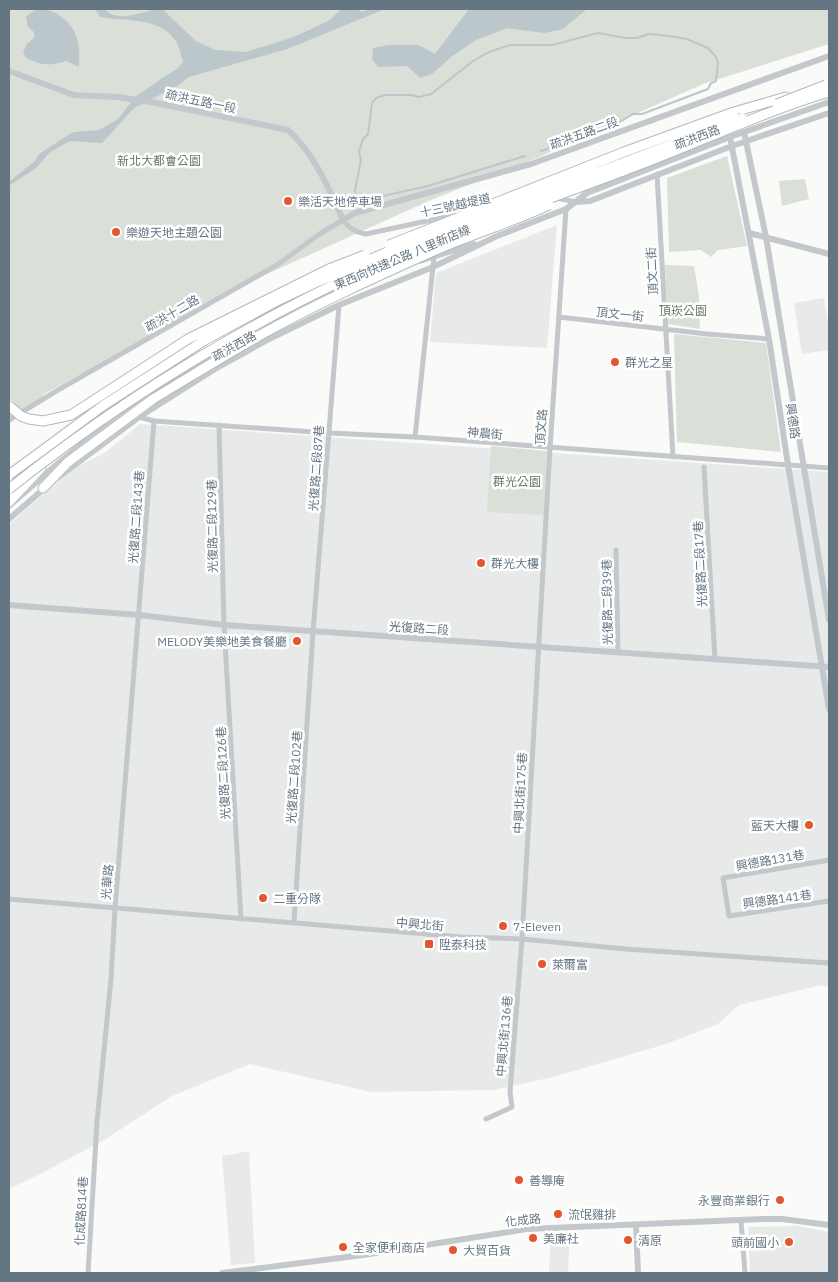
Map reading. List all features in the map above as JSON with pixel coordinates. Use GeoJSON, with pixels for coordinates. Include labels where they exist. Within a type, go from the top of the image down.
{"type":"FeatureCollection","features":[{"type":"Feature","properties":{"kind":"highway","name":"東西向快速公路 八里新店線"},"geometry":{"type":"LineString","coordinates":[[9,489],[35,468],[147,389],[220,344],[270,317],[380,264],[665,156],[828,87]]}},
{"type":"Feature","properties":{"kind":"highway","name":"東西向快速公路 八里新店線"},"geometry":{"type":"LineString","coordinates":[[9,475],[104,405],[205,340],[250,315],[319,281],[396,248],[828,87]]}},
{"type":"Feature","properties":{"kind":"highway"},"geometry":{"type":"LineString","coordinates":[[9,406],[21,416],[29,419],[43,421],[71,415],[188,339],[329,269],[657,140],[734,112],[828,87]]}},
{"type":"Feature","properties":{"kind":"highway"},"geometry":{"type":"LineString","coordinates":[[43,488],[68,462],[153,400],[265,332],[343,293],[437,250],[519,218],[612,176]]}},
{"type":"Feature","properties":{"kind":"highway"},"geometry":{"type":"LineString","coordinates":[[9,502],[68,440],[130,392],[195,352],[311,287],[356,259]]}},
{"type":"Feature","properties":{"kind":"street","name":"疏洪五路二段"},"geometry":{"type":"LineString","coordinates":[[343,220],[355,214],[531,164],[747,84],[829,56]]}},
{"type":"Feature","properties":{"kind":"street","name":"疏洪五路一段"},"geometry":{"type":"LineString","coordinates":[[9,71],[74,95],[151,102],[288,130],[311,157],[343,220]]}},
{"type":"Feature","properties":{"kind":"street","name":"疏洪西路"},"geometry":{"type":"LineString","coordinates":[[9,506],[66,456],[113,421],[201,363],[321,300],[376,276],[497,236],[566,209],[587,193],[730,137],[829,102]]}},
{"type":"Feature","properties":{"kind":"street","name":"疏洪西路"},"geometry":{"type":"LineString","coordinates":[[576,202],[590,201],[732,146],[829,113]]}},
{"type":"Feature","properties":{"kind":"street","name":"興德路"},"geometry":{"type":"LineString","coordinates":[[744,132],[766,237],[829,620]]}},
{"type":"Feature","properties":{"kind":"street","name":"興德路"},"geometry":{"type":"LineString","coordinates":[[730,137],[769,339],[788,465],[826,667],[829,709]]}},
{"type":"Feature","properties":{"kind":"street","name":"頂文二街"},"geometry":{"type":"LineString","coordinates":[[657,174],[673,456]]}},
{"type":"Feature","properties":{"kind":"street","name":"十三號越堤道"},"geometry":{"type":"LineString","coordinates":[[343,220],[350,229],[366,234],[544,196],[576,202]]}},
{"type":"Feature","properties":{"kind":"street","name":"頂文路"},"geometry":{"type":"LineString","coordinates":[[538,648],[566,209]]}},
{"type":"Feature","properties":{"kind":"street","name":"疏洪十二路"},"geometry":{"type":"LineString","coordinates":[[9,420],[277,265],[318,235],[343,220]]}},
{"type":"Feature","properties":{"kind":"street"},"geometry":{"type":"LineString","coordinates":[[749,233],[829,254]]}},
{"type":"Feature","properties":{"kind":"street","name":"疏洪西路"},"geometry":{"type":"LineString","coordinates":[[9,519],[43,488],[139,417],[216,369],[339,305],[433,267],[497,236]]}},
{"type":"Feature","properties":{"kind":"street"},"geometry":{"type":"LineString","coordinates":[[415,437],[434,257]]}},
{"type":"Feature","properties":{"kind":"street","name":"光復路二段87巷"},"geometry":{"type":"LineString","coordinates":[[314,632],[339,305]]}},
{"type":"Feature","properties":{"kind":"street","name":"頂文一街"},"geometry":{"type":"LineString","coordinates":[[559,317],[769,339]]}},
{"type":"Feature","properties":{"kind":"street","name":"神農街"},"geometry":{"type":"LineString","coordinates":[[139,417],[154,421],[415,437],[829,468]]}},
{"type":"Feature","properties":{"kind":"street","name":"光復路二段143巷"},"geometry":{"type":"LineString","coordinates":[[139,615],[154,421]]}},
{"type":"Feature","properties":{"kind":"street","name":"光復路二段129巷"},"geometry":{"type":"LineString","coordinates":[[219,425],[224,625]]}},
{"type":"Feature","properties":{"kind":"street","name":"光復路二段17巷"},"geometry":{"type":"LineString","coordinates":[[704,467],[715,660]]}},
{"type":"Feature","properties":{"kind":"street","name":"光復路二段39巷"},"geometry":{"type":"LineString","coordinates":[[616,550],[618,653]]}},
{"type":"Feature","properties":{"kind":"street","name":"光復路二段"},"geometry":{"type":"LineString","coordinates":[[9,605],[139,615],[224,625],[314,632],[826,667]]}},
{"type":"Feature","properties":{"kind":"street","name":"光華路"},"geometry":{"type":"LineString","coordinates":[[95,1150],[111,979],[139,615]]}},
{"type":"Feature","properties":{"kind":"street","name":"光復路二段126巷"},"geometry":{"type":"LineString","coordinates":[[224,625],[241,919]]}},
{"type":"Feature","properties":{"kind":"street","name":"光復路二段102巷"},"geometry":{"type":"LineString","coordinates":[[294,922],[314,632]]}},
{"type":"Feature","properties":{"kind":"street","name":"中興北街175巷"},"geometry":{"type":"LineString","coordinates":[[522,939],[538,648]]}},
{"type":"Feature","properties":{"kind":"street","name":"興德路131巷"},"geometry":{"type":"LineString","coordinates":[[728,916],[723,878],[829,860]]}},
{"type":"Feature","properties":{"kind":"street","name":"中興北街"},"geometry":{"type":"LineString","coordinates":[[9,899],[462,937],[522,939],[626,949],[829,962]]}},
{"type":"Feature","properties":{"kind":"street","name":"興德路141巷"},"geometry":{"type":"LineString","coordinates":[[728,916],[829,901]]}},
{"type":"Feature","properties":{"kind":"street","name":"中興北街136巷"},"geometry":{"type":"LineString","coordinates":[[486,1119],[512,1107],[510,1092],[522,939]]}},
{"type":"Feature","properties":{"kind":"street","name":"化成路814巷"},"geometry":{"type":"LineString","coordinates":[[88,1273],[95,1150]]}},
{"type":"Feature","properties":{"kind":"street","name":"化成路"},"geometry":{"type":"LineString","coordinates":[[222,1273],[356,1256],[527,1229],[782,1219],[829,1225]]}},
{"type":"Feature","properties":{"kind":"street"},"geometry":{"type":"LineString","coordinates":[[741,1221],[745,1273]]}},
{"type":"Feature","properties":{"kind":"street"},"geometry":{"type":"LineString","coordinates":[[636,1225],[638,1273]]}},
{"type":"Feature","properties":{"kind":"shaded area"},"geometry":{"type":"Polygon","coordinates":[[[40,9],[59,15],[70,25],[77,37],[79,46],[79,67],[66,61],[46,64],[37,63],[26,58],[23,51],[34,38],[34,32],[28,27],[26,17],[33,11],[40,9]]]}},
{"type":"Feature","properties":{"kind":"shaded area"},"geometry":{"type":"Polygon","coordinates":[[[95,9],[104,9],[109,13],[120,16],[150,11],[150,9],[162,9],[196,41],[215,50],[246,52],[294,37],[330,20],[341,9],[357,9],[362,12],[369,9],[385,9],[287,49],[189,77],[177,86],[134,108],[102,143],[70,141],[50,152],[36,168],[9,186],[9,182],[35,161],[39,154],[73,132],[99,130],[118,119],[136,96],[177,69],[183,62],[177,43],[162,28],[143,22],[100,17],[95,9]]]}},
{"type":"Feature","properties":{"kind":"shaded area"},"geometry":{"type":"Polygon","coordinates":[[[469,9],[587,9],[563,29],[544,33],[507,28],[476,40],[451,57],[432,74],[420,78],[407,66],[378,67],[372,59],[373,48],[388,45],[418,45],[435,54],[469,9]]]}},
{"type":"Feature","properties":{"kind":"shaded area"},"geometry":{"type":"Polygon","coordinates":[[[557,225],[547,348],[430,342],[436,273],[557,225]]]}},
{"type":"Feature","properties":{"kind":"shaded area"},"geometry":{"type":"Polygon","coordinates":[[[824,298],[829,329],[829,350],[802,354],[794,303],[824,298]]]}},
{"type":"Feature","properties":{"kind":"shaded area"},"geometry":{"type":"Polygon","coordinates":[[[140,424],[829,472],[829,987],[821,985],[739,1005],[718,1024],[666,1044],[553,1077],[494,1090],[371,1092],[250,1064],[172,1096],[104,1140],[9,1189],[9,524],[71,470],[106,452],[140,424]]]}},
{"type":"Feature","properties":{"kind":"shaded area"},"geometry":{"type":"Polygon","coordinates":[[[249,1151],[255,1263],[231,1265],[222,1156],[249,1151]]]}},
{"type":"Feature","properties":{"kind":"shaded area","name":"頭前國小"},"geometry":{"type":"Polygon","coordinates":[[[799,1226],[829,1232],[829,1273],[750,1273],[748,1227],[799,1226]]]}},
{"type":"Feature","properties":{"kind":"shaded area"},"geometry":{"type":"Polygon","coordinates":[[[570,1232],[568,1273],[549,1273],[551,1233],[570,1232]]]}},
{"type":"Feature","properties":{"kind":"green space","name":"新北大都會公園"},"geometry":{"type":"Polygon","coordinates":[[[9,9],[829,9],[829,44],[703,84],[539,157],[431,200],[247,283],[46,393],[9,424],[9,9]]]}},
{"type":"Feature","properties":{"kind":"green space"},"geometry":{"type":"Polygon","coordinates":[[[727,156],[747,246],[718,250],[711,257],[701,250],[669,252],[667,178],[727,156]]]}},
{"type":"Feature","properties":{"kind":"green space"},"geometry":{"type":"Polygon","coordinates":[[[805,179],[809,199],[782,206],[779,181],[805,179]]]}},
{"type":"Feature","properties":{"kind":"green space","name":"頂崁公園"},"geometry":{"type":"Polygon","coordinates":[[[665,265],[694,266],[699,296],[700,329],[668,324],[665,265]]]}},
{"type":"Feature","properties":{"kind":"green space"},"geometry":{"type":"Polygon","coordinates":[[[674,334],[766,343],[781,452],[677,442],[674,334]]]}},
{"type":"Feature","properties":{"kind":"green space","name":"群光公園"},"geometry":{"type":"Polygon","coordinates":[[[491,446],[547,451],[544,515],[487,512],[491,446]]]}},
{"type":"Feature","properties":{"kind":"waterway"},"geometry":{"type":"LineString","coordinates":[[525,156],[428,186],[365,200],[355,196],[361,160],[359,152],[363,139],[368,134],[372,103],[376,98],[385,95],[411,95],[419,97],[431,94],[473,61],[489,52],[510,45],[552,45],[598,33],[625,38],[637,38],[649,34],[687,39],[708,48],[716,57],[718,63],[716,81],[711,83],[708,89],[642,114],[633,114],[618,123],[541,151]]}},
{"type":"Feature","properties":{"kind":"place","name":"樂活天地停車場"},"geometry":{"type":"Point","coordinates":[288,201]}},
{"type":"Feature","properties":{"kind":"place","name":"樂遊天地主題公園"},"geometry":{"type":"Point","coordinates":[116,232]}},
{"type":"Feature","properties":{"kind":"place","name":"群光之星"},"geometry":{"type":"Point","coordinates":[615,362]}},
{"type":"Feature","properties":{"kind":"place","name":"群光大樓"},"geometry":{"type":"Point","coordinates":[481,563]}},
{"type":"Feature","properties":{"kind":"place","name":"MELODY美樂地美食餐廳"},"geometry":{"type":"Point","coordinates":[297,641]}},
{"type":"Feature","properties":{"kind":"place","name":"藍天大樓"},"geometry":{"type":"Point","coordinates":[809,825]}},
{"type":"Feature","properties":{"kind":"place","name":"二重分隊"},"geometry":{"type":"Point","coordinates":[263,898]}},
{"type":"Feature","properties":{"kind":"place","name":"7-Eleven"},"geometry":{"type":"Point","coordinates":[503,926]}},
{"type":"Feature","properties":{"kind":"place","name":"陞泰科技"},"geometry":{"type":"Point","coordinates":[429,944]}},
{"type":"Feature","properties":{"kind":"place","name":"萊爾富"},"geometry":{"type":"Point","coordinates":[542,964]}},
{"type":"Feature","properties":{"kind":"place","name":"善導庵"},"geometry":{"type":"Point","coordinates":[519,1180]}},
{"type":"Feature","properties":{"kind":"place","name":"永豐商業銀行"},"geometry":{"type":"Point","coordinates":[780,1200]}},
{"type":"Feature","properties":{"kind":"place","name":"流氓雞排"},"geometry":{"type":"Point","coordinates":[558,1214]}},
{"type":"Feature","properties":{"kind":"place","name":"美廉社"},"geometry":{"type":"Point","coordinates":[533,1238]}},
{"type":"Feature","properties":{"kind":"place","name":"清原"},"geometry":{"type":"Point","coordinates":[628,1240]}},
{"type":"Feature","properties":{"kind":"place","name":"頭前國小"},"geometry":{"type":"Point","coordinates":[789,1242]}},
{"type":"Feature","properties":{"kind":"place","name":"全家便利商店"},"geometry":{"type":"Point","coordinates":[343,1247]}},
{"type":"Feature","properties":{"kind":"place","name":"大貿百貨"},"geometry":{"type":"Point","coordinates":[453,1250]}}]}
